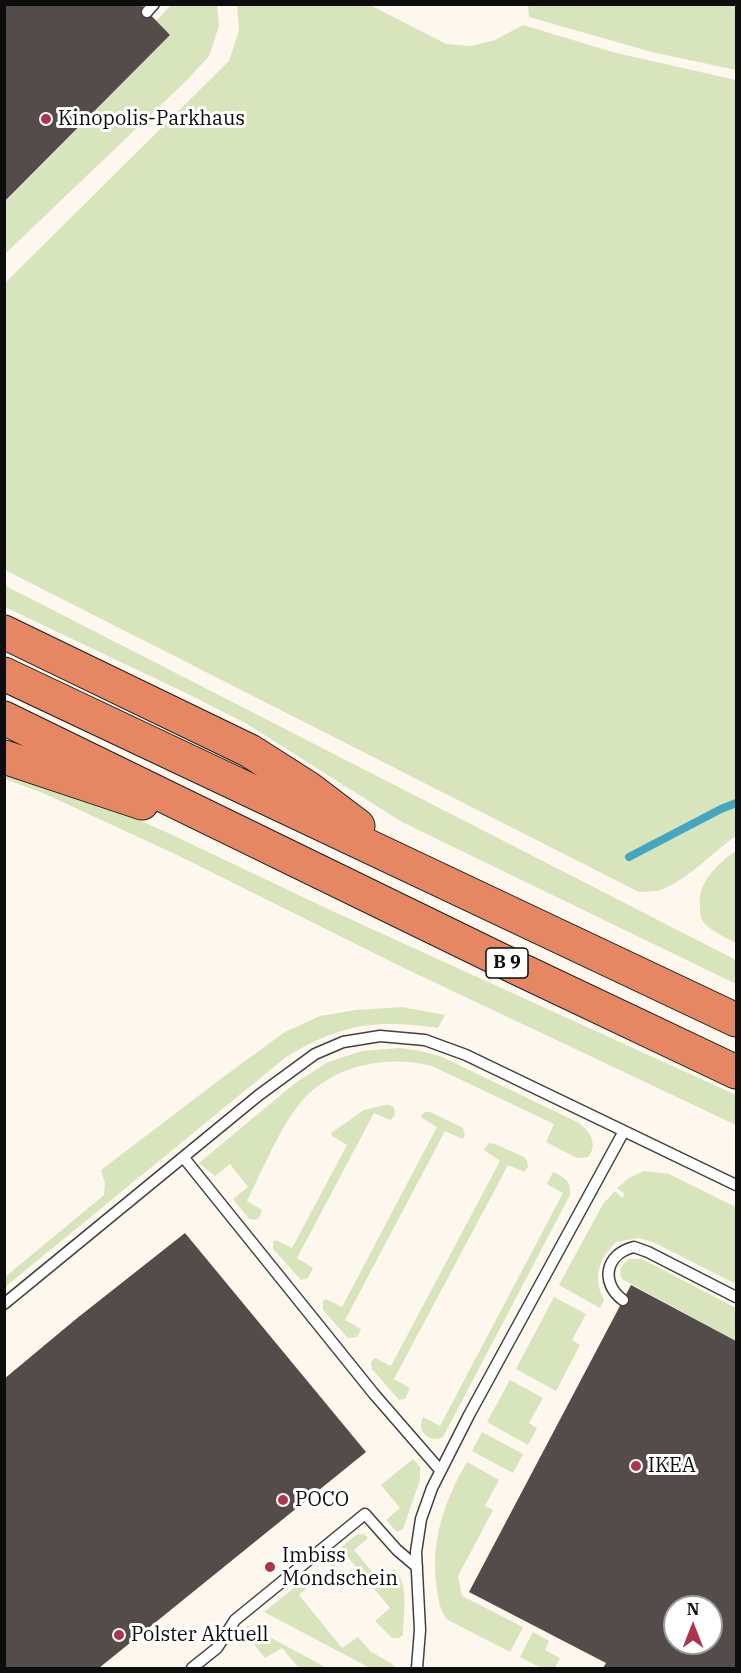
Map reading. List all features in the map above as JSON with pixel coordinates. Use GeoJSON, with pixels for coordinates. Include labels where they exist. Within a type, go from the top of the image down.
{"type":"FeatureCollection","features":[{"type":"Feature","properties":{"kind":"highway"},"geometry":{"type":"LineString","coordinates":[[4,632],[260,757],[345,815],[396,859]]}},
{"type":"Feature","properties":{"kind":"highway","name":"B 9"},"geometry":{"type":"LineString","coordinates":[[4,675],[736,1020]]}},
{"type":"Feature","properties":{"kind":"highway","name":"B 9"},"geometry":{"type":"LineString","coordinates":[[4,718],[736,1072]]}},
{"type":"Feature","properties":{"kind":"highway"},"geometry":{"type":"LineString","coordinates":[[4,758],[280,851]]}},
{"type":"Feature","properties":{"kind":"lane"},"geometry":{"type":"LineString","coordinates":[[4,1304],[259,1095],[315,1054],[343,1042],[380,1036],[425,1040],[466,1055],[736,1185]]}},
{"type":"Feature","properties":{"kind":"lane"},"geometry":{"type":"LineString","coordinates":[[417,1668],[420,1630],[417,1568],[421,1519],[440,1470],[624,1131]]}},
{"type":"Feature","properties":{"kind":"lane"},"geometry":{"type":"LineString","coordinates":[[184,1158],[374,1394],[440,1470]]}},
{"type":"Feature","properties":{"kind":"lane"},"geometry":{"type":"LineString","coordinates":[[623,1300],[613,1293],[609,1282],[609,1268],[613,1259],[634,1247],[736,1297]]}},
{"type":"Feature","properties":{"kind":"lane"},"geometry":{"type":"LineString","coordinates":[[192,1668],[217,1647],[235,1620],[365,1514],[397,1550],[417,1568]]}},
{"type":"Feature","properties":{"kind":"green space"},"geometry":{"type":"Polygon","coordinates":[[[171,5],[217,5],[219,26],[209,56],[189,78],[5,254],[5,202],[170,35],[156,21],[171,5]]]}},
{"type":"Feature","properties":{"kind":"green space"},"geometry":{"type":"Polygon","coordinates":[[[237,5],[370,5],[446,44],[471,46],[495,40],[523,25],[616,53],[736,80],[736,836],[692,872],[673,884],[660,890],[639,892],[5,570],[5,283],[229,61],[239,30],[237,5]]]}},
{"type":"Feature","properties":{"kind":"green space"},"geometry":{"type":"Polygon","coordinates":[[[528,5],[736,5],[736,70],[652,52],[529,17],[528,5]]]}},
{"type":"Feature","properties":{"kind":"green space"},"geometry":{"type":"Polygon","coordinates":[[[4,585],[736,960],[736,984],[402,822],[247,724],[5,607],[4,585]]]}},
{"type":"Feature","properties":{"kind":"green space"},"geometry":{"type":"Polygon","coordinates":[[[4,772],[114,809],[736,1095],[736,1125],[402,967],[175,854],[43,793],[5,779],[4,772]]]}},
{"type":"Feature","properties":{"kind":"green space"},"geometry":{"type":"Polygon","coordinates":[[[736,851],[736,943],[705,924],[700,913],[700,898],[710,874],[736,851]]]}},
{"type":"Feature","properties":{"kind":"green space"},"geometry":{"type":"Polygon","coordinates":[[[402,1007],[445,1015],[438,1028],[395,1024],[342,1031],[324,1037],[286,1057],[5,1287],[5,1277],[104,1195],[105,1183],[101,1170],[285,1032],[320,1016],[356,1010],[402,1007]]]}},
{"type":"Feature","properties":{"kind":"green space"},"geometry":{"type":"Polygon","coordinates":[[[400,1048],[440,1056],[579,1123],[592,1139],[591,1152],[588,1157],[577,1158],[546,1142],[554,1124],[432,1066],[395,1062],[376,1063],[341,1073],[324,1082],[297,1107],[277,1140],[247,1201],[262,1210],[259,1218],[249,1219],[233,1199],[248,1187],[230,1164],[215,1176],[199,1163],[294,1084],[328,1062],[362,1051],[400,1048]]]}},
{"type":"Feature","properties":{"kind":"green space"},"geometry":{"type":"Polygon","coordinates":[[[385,1105],[394,1108],[395,1115],[390,1120],[374,1113],[297,1258],[313,1268],[308,1278],[301,1280],[273,1249],[273,1242],[276,1240],[292,1248],[347,1145],[331,1133],[364,1110],[385,1105]]]}},
{"type":"Feature","properties":{"kind":"green space"},"geometry":{"type":"Polygon","coordinates":[[[425,1112],[430,1112],[463,1128],[465,1136],[462,1139],[445,1131],[345,1320],[361,1329],[357,1337],[348,1338],[323,1310],[323,1301],[326,1299],[342,1307],[437,1127],[422,1118],[425,1112]]]}},
{"type":"Feature","properties":{"kind":"green space"},"geometry":{"type":"Polygon","coordinates":[[[489,1143],[524,1157],[528,1167],[524,1172],[508,1165],[394,1379],[410,1388],[405,1399],[399,1400],[372,1369],[371,1362],[375,1358],[391,1366],[500,1161],[484,1150],[489,1143]]]}},
{"type":"Feature","properties":{"kind":"green space"},"geometry":{"type":"Polygon","coordinates":[[[644,1171],[669,1174],[736,1207],[736,1284],[653,1242],[639,1238],[616,1242],[605,1255],[598,1276],[600,1292],[604,1300],[600,1308],[559,1285],[603,1204],[615,1191],[622,1198],[625,1194],[617,1188],[629,1178],[644,1171]]]}},
{"type":"Feature","properties":{"kind":"green space"},"geometry":{"type":"Polygon","coordinates":[[[553,1172],[566,1181],[570,1187],[570,1195],[443,1437],[433,1439],[425,1435],[421,1427],[423,1417],[440,1426],[563,1193],[547,1184],[553,1172]]]}},
{"type":"Feature","properties":{"kind":"green space"},"geometry":{"type":"Polygon","coordinates":[[[629,1259],[642,1259],[736,1308],[736,1341],[622,1279],[621,1268],[629,1259]]]}},
{"type":"Feature","properties":{"kind":"green space"},"geometry":{"type":"Polygon","coordinates":[[[554,1297],[586,1314],[572,1340],[580,1345],[556,1391],[516,1369],[554,1297]]]}},
{"type":"Feature","properties":{"kind":"green space"},"geometry":{"type":"Polygon","coordinates":[[[510,1380],[543,1398],[529,1423],[537,1428],[528,1445],[487,1422],[510,1380]]]}},
{"type":"Feature","properties":{"kind":"green space"},"geometry":{"type":"Polygon","coordinates":[[[482,1432],[523,1454],[513,1473],[472,1451],[482,1432]]]}},
{"type":"Feature","properties":{"kind":"green space"},"geometry":{"type":"Polygon","coordinates":[[[413,1459],[420,1467],[420,1480],[403,1529],[397,1532],[386,1520],[400,1508],[381,1485],[413,1459]]]}},
{"type":"Feature","properties":{"kind":"green space"},"geometry":{"type":"Polygon","coordinates":[[[467,1462],[499,1480],[485,1506],[493,1510],[458,1576],[462,1596],[523,1627],[510,1652],[448,1620],[439,1602],[435,1556],[440,1524],[451,1493],[467,1462]]]}},
{"type":"Feature","properties":{"kind":"green space"},"geometry":{"type":"Polygon","coordinates":[[[364,1534],[368,1538],[354,1550],[379,1580],[394,1569],[402,1583],[404,1591],[403,1635],[399,1638],[392,1638],[376,1622],[390,1608],[347,1556],[333,1567],[329,1564],[330,1557],[356,1535],[364,1534]]]}},
{"type":"Feature","properties":{"kind":"green space"},"geometry":{"type":"Polygon","coordinates":[[[304,1580],[313,1582],[299,1595],[342,1648],[358,1637],[371,1652],[396,1668],[370,1668],[264,1612],[304,1580]]]}},
{"type":"Feature","properties":{"kind":"green space"},"geometry":{"type":"Polygon","coordinates":[[[247,1625],[327,1668],[299,1668],[282,1648],[265,1658],[246,1634],[247,1625]]]}},
{"type":"Feature","properties":{"kind":"green space"},"geometry":{"type":"Polygon","coordinates":[[[533,1632],[549,1641],[545,1650],[560,1658],[555,1668],[541,1668],[520,1657],[533,1632]]]}},
{"type":"Feature","properties":{"kind":"building","name":"Kinopolis-Parkhaus"},"geometry":{"type":"Polygon","coordinates":[[[4,4],[140,4],[170,35],[4,202],[4,4]]]}},
{"type":"Feature","properties":{"kind":"building"},"geometry":{"type":"Polygon","coordinates":[[[185,1233],[366,1452],[99,1668],[4,1668],[4,1379],[185,1233]]]}},
{"type":"Feature","properties":{"kind":"building","name":"IKEA"},"geometry":{"type":"Polygon","coordinates":[[[631,1285],[736,1341],[736,1668],[603,1668],[606,1663],[469,1592],[631,1285]]]}},
{"type":"Feature","properties":{"kind":"waterway"},"geometry":{"type":"LineString","coordinates":[[629,857],[736,803]]}},
{"type":"Feature","properties":{"kind":"place","name":"Kinopolis-Parkhaus"},"geometry":{"type":"Point","coordinates":[46,119]}},
{"type":"Feature","properties":{"kind":"place","name":"IKEA"},"geometry":{"type":"Point","coordinates":[636,1466]}},
{"type":"Feature","properties":{"kind":"place","name":"POCO"},"geometry":{"type":"Point","coordinates":[283,1500]}},
{"type":"Feature","properties":{"kind":"place","name":"Imbiss Mondschein"},"geometry":{"type":"Point","coordinates":[270,1567]}},
{"type":"Feature","properties":{"kind":"place","name":"Polster Aktuell"},"geometry":{"type":"Point","coordinates":[119,1635]}}]}
